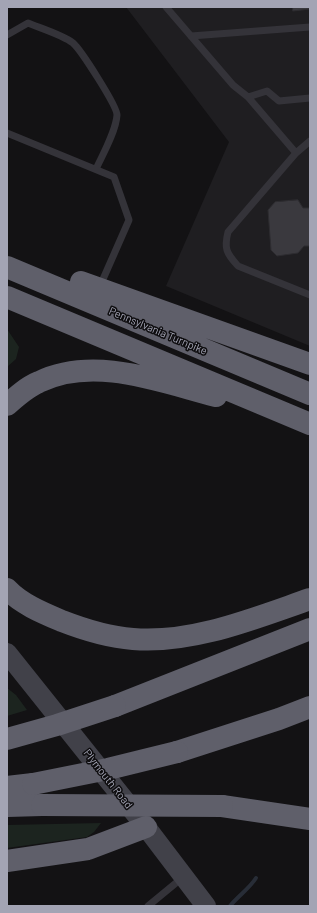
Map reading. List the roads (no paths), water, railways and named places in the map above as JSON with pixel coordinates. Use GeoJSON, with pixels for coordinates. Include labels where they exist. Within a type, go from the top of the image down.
{"type":"FeatureCollection","features":[{"type":"Feature","properties":{"kind":"highway"},"geometry":{"type":"LineString","coordinates":[[7,257],[36,264],[98,289],[310,364]]}},
{"type":"Feature","properties":{"kind":"highway","name":"Pennsylvania Turnpike"},"geometry":{"type":"LineString","coordinates":[[7,267],[310,394]]}},
{"type":"Feature","properties":{"kind":"highway"},"geometry":{"type":"LineString","coordinates":[[7,297],[310,424]]}},
{"type":"Feature","properties":{"kind":"highway"},"geometry":{"type":"LineString","coordinates":[[7,405],[29,387],[51,376],[65,373],[94,371],[115,372],[143,378],[287,414]]}},
{"type":"Feature","properties":{"kind":"highway"},"geometry":{"type":"LineString","coordinates":[[7,589],[34,609],[51,616],[95,632],[133,639],[186,636],[216,630],[310,599]]}},
{"type":"Feature","properties":{"kind":"highway"},"geometry":{"type":"LineString","coordinates":[[7,739],[57,725],[115,706],[310,629]]}},
{"type":"Feature","properties":{"kind":"highway"},"geometry":{"type":"LineString","coordinates":[[7,787],[33,784],[108,769],[177,752],[310,707]]}},
{"type":"Feature","properties":{"kind":"highway"},"geometry":{"type":"LineString","coordinates":[[7,806],[222,806],[310,819]]}},
{"type":"Feature","properties":{"kind":"highway"},"geometry":{"type":"LineString","coordinates":[[7,861],[88,849],[146,827]]}},
{"type":"Feature","properties":{"kind":"main road","name":"Plymouth Road"},"geometry":{"type":"LineString","coordinates":[[7,653],[146,827],[206,906]]}},
{"type":"Feature","properties":{"kind":"lane"},"geometry":{"type":"LineString","coordinates":[[166,7],[233,85],[248,98],[296,153]]}},
{"type":"Feature","properties":{"kind":"lane"},"geometry":{"type":"LineString","coordinates":[[7,35],[28,23],[72,42],[84,58],[117,113],[116,121],[96,169]]}},
{"type":"Feature","properties":{"kind":"lane"},"geometry":{"type":"LineString","coordinates":[[191,36],[310,27]]}},
{"type":"Feature","properties":{"kind":"lane"},"geometry":{"type":"LineString","coordinates":[[248,98],[267,91],[280,101],[310,98]]}},
{"type":"Feature","properties":{"kind":"lane"},"geometry":{"type":"LineString","coordinates":[[7,133],[114,176],[130,220],[98,289]]}},
{"type":"Feature","properties":{"kind":"lane"},"geometry":{"type":"LineString","coordinates":[[310,141],[296,153],[228,232],[225,244],[229,256],[238,266],[310,295]]}},
{"type":"Feature","properties":{"kind":"lane"},"geometry":{"type":"LineString","coordinates":[[148,906],[183,876]]}},
{"type":"Feature","properties":{"kind":"waterway"},"geometry":{"type":"LineString","coordinates":[[230,906],[256,878]]}}]}
